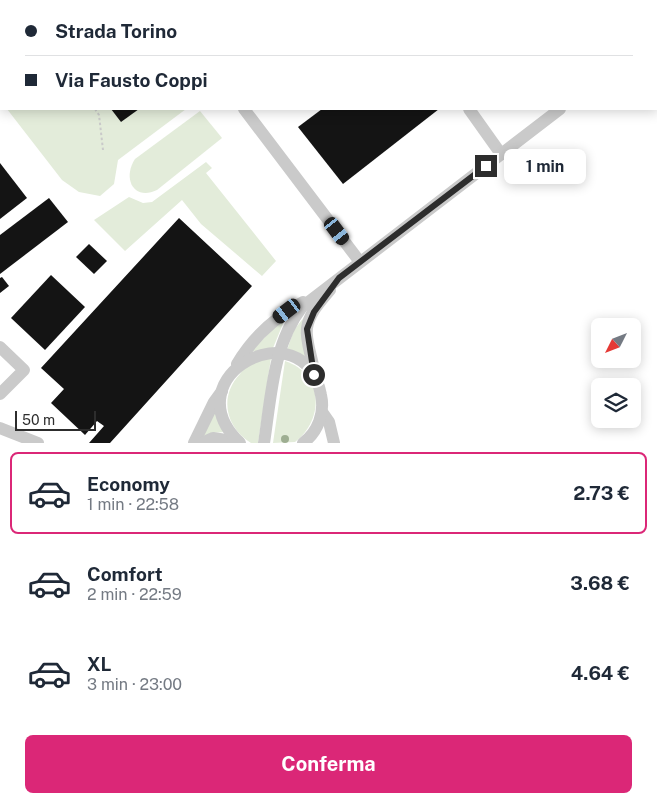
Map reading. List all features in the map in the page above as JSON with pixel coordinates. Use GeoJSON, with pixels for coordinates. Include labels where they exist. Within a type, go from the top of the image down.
{"type":"FeatureCollection","features":[{"type":"Feature","properties":{"kind":"street"},"geometry":{"type":"LineString","coordinates":[[245,110],[360,262]]}},
{"type":"Feature","properties":{"kind":"street"},"geometry":{"type":"LineString","coordinates":[[470,110],[501,154]]}},
{"type":"Feature","properties":{"kind":"street"},"geometry":{"type":"LineString","coordinates":[[194,443],[214,402],[244,351],[270,324],[339,278],[559,110]]}},
{"type":"Feature","properties":{"kind":"street"},"geometry":{"type":"LineString","coordinates":[[303,443],[313,433],[322,412],[320,387],[314,375],[307,329],[314,312],[339,278]]}},
{"type":"Feature","properties":{"kind":"street"},"geometry":{"type":"LineString","coordinates":[[264,443],[280,353],[292,320],[314,296]]}},
{"type":"Feature","properties":{"kind":"street"},"geometry":{"type":"LineString","coordinates":[[0,346],[24,370],[0,394]]}},
{"type":"Feature","properties":{"kind":"street"},"geometry":{"type":"LineString","coordinates":[[234,369],[254,356],[280,353],[298,360],[314,375]]}},
{"type":"Feature","properties":{"kind":"street"},"geometry":{"type":"LineString","coordinates":[[222,391],[221,402],[225,424],[240,443]]}},
{"type":"Feature","properties":{"kind":"street"},"geometry":{"type":"LineString","coordinates":[[322,412],[329,422],[334,443]]}},
{"type":"Feature","properties":{"kind":"street"},"geometry":{"type":"LineString","coordinates":[[0,428],[38,443]]}},
{"type":"Feature","properties":{"kind":"street"},"geometry":{"type":"LineString","coordinates":[[202,443],[213,438],[240,443]]}},
{"type":"Feature","properties":{"kind":"path"},"geometry":{"type":"LineString","coordinates":[[96,110],[99,115],[103,150]]}},
{"type":"Feature","properties":{"kind":"green space"},"geometry":{"type":"Polygon","coordinates":[[[8,110],[185,110],[118,160],[114,184],[100,196],[79,192],[62,180],[8,110]]]}},
{"type":"Feature","properties":{"kind":"green space"},"geometry":{"type":"Polygon","coordinates":[[[200,111],[222,138],[157,190],[142,193],[132,186],[130,174],[135,159],[200,111]]]}},
{"type":"Feature","properties":{"kind":"green space"},"geometry":{"type":"Polygon","coordinates":[[[206,162],[212,168],[206,173],[276,261],[262,276],[201,224],[182,200],[125,251],[94,220],[129,197],[143,203],[152,202],[206,162]]]}},
{"type":"Feature","properties":{"kind":"green space"},"geometry":{"type":"Polygon","coordinates":[[[309,311],[309,359],[287,350],[294,330],[309,311]]]}},
{"type":"Feature","properties":{"kind":"green space"},"geometry":{"type":"Polygon","coordinates":[[[287,314],[273,348],[251,352],[287,314]]]}},
{"type":"Feature","properties":{"kind":"green space"},"geometry":{"type":"Polygon","coordinates":[[[271,358],[258,443],[251,443],[235,429],[231,420],[227,401],[229,392],[233,383],[247,366],[271,358]]]}},
{"type":"Feature","properties":{"kind":"green space"},"geometry":{"type":"Polygon","coordinates":[[[285,361],[298,367],[307,375],[316,397],[315,409],[305,432],[295,442],[273,443],[285,361]]]}},
{"type":"Feature","properties":{"kind":"green space"},"geometry":{"type":"Polygon","coordinates":[[[217,408],[225,432],[211,433],[202,437],[217,408]]]}},
{"type":"Feature","properties":{"kind":"building"},"geometry":{"type":"Polygon","coordinates":[[[112,110],[138,110],[121,122],[112,110]]]}},
{"type":"Feature","properties":{"kind":"building"},"geometry":{"type":"Polygon","coordinates":[[[321,110],[438,110],[343,184],[298,127],[321,110]]]}},
{"type":"Feature","properties":{"kind":"building"},"geometry":{"type":"Polygon","coordinates":[[[0,163],[27,198],[0,219],[0,163]]]}},
{"type":"Feature","properties":{"kind":"building"},"geometry":{"type":"Polygon","coordinates":[[[49,198],[68,222],[0,274],[0,235],[49,198]]]}},
{"type":"Feature","properties":{"kind":"building"},"geometry":{"type":"Polygon","coordinates":[[[179,218],[252,286],[110,443],[89,443],[104,426],[97,421],[85,435],[51,403],[64,389],[41,368],[179,218]]]}},
{"type":"Feature","properties":{"kind":"building"},"geometry":{"type":"Polygon","coordinates":[[[89,244],[107,261],[94,274],[76,257],[89,244]]]}},
{"type":"Feature","properties":{"kind":"building"},"geometry":{"type":"Polygon","coordinates":[[[51,275],[85,307],[45,350],[11,318],[51,275]]]}},
{"type":"Feature","properties":{"kind":"building"},"geometry":{"type":"Polygon","coordinates":[[[2,277],[9,286],[0,293],[0,278],[2,277]]]}},
{"type":"Feature","properties":{"kind":"route"},"geometry":{"type":"LineString","coordinates":[[314,375],[314,364],[307,329],[314,312],[339,278],[486,166]]}}]}
